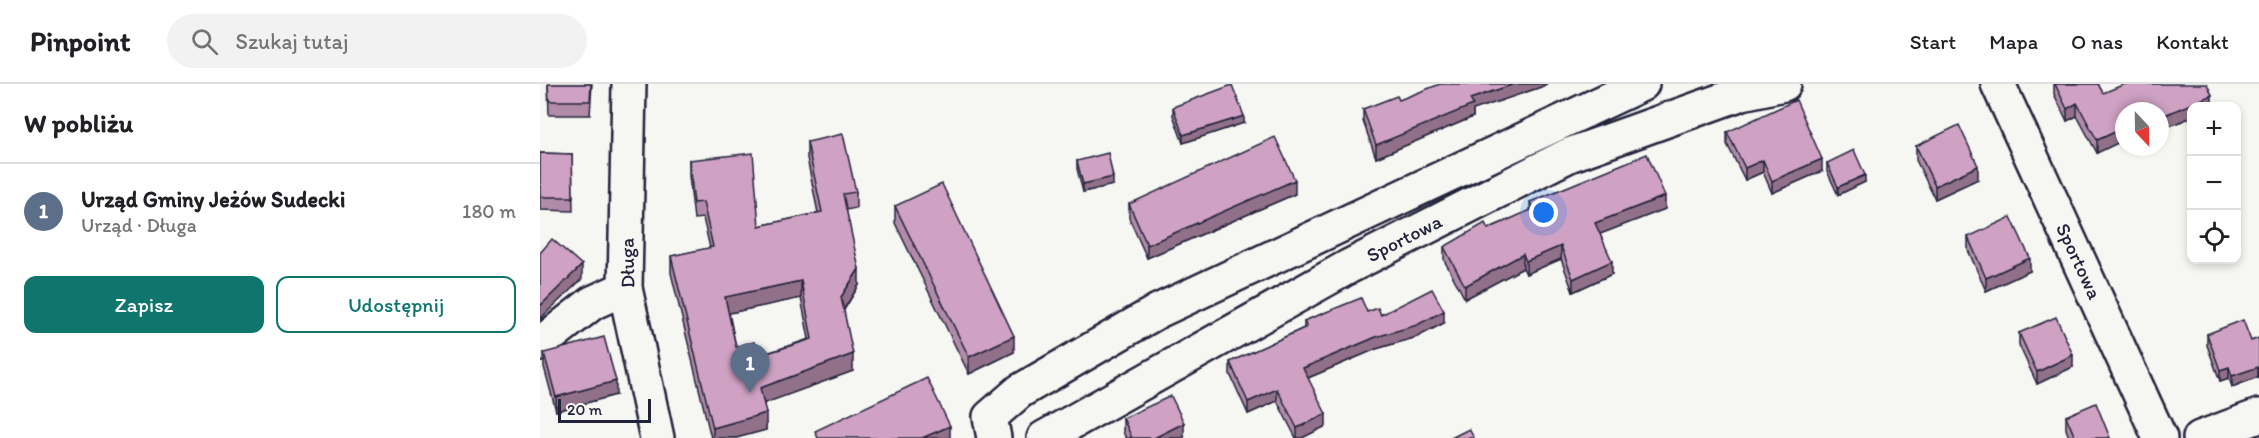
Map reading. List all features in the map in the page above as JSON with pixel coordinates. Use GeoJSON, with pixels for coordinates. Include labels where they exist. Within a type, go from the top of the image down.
{"type":"FeatureCollection","features":[{"type":"Feature","properties":{"kind":"street","name":"Długa"},"geometry":{"type":"LineString","coordinates":[[629,84],[625,288],[657,438]]}},
{"type":"Feature","properties":{"kind":"street"},"geometry":{"type":"LineString","coordinates":[[994,438],[990,417],[1020,391],[1158,311],[1642,84]]}},
{"type":"Feature","properties":{"kind":"street","name":"Sportowa"},"geometry":{"type":"LineString","coordinates":[[1044,438],[1348,267],[1569,155],[1742,93],[1784,84]]}},
{"type":"Feature","properties":{"kind":"street","name":"Sportowa"},"geometry":{"type":"LineString","coordinates":[[1998,84],[2160,438]]}},
{"type":"Feature","properties":{"kind":"street"},"geometry":{"type":"LineString","coordinates":[[540,344],[592,303],[625,288]]}},
{"type":"Feature","properties":{"kind":"street"},"geometry":{"type":"LineString","coordinates":[[2200,438],[2259,416]]}},
{"type":"Feature","properties":{"kind":"building"},"geometry":{"type":"Polygon","coordinates":[[[548,84],[591,84],[590,101],[549,101],[548,84]]]}},
{"type":"Feature","properties":{"kind":"building"},"geometry":{"type":"Polygon","coordinates":[[[1440,84],[1514,84],[1470,99],[1473,105],[1376,145],[1363,109],[1397,96],[1399,100],[1440,84]]]}},
{"type":"Feature","properties":{"kind":"building"},"geometry":{"type":"Polygon","coordinates":[[[2055,84],[2098,84],[2103,93],[2125,84],[2207,84],[2212,95],[2195,102],[2187,102],[2187,106],[2169,113],[2169,102],[2115,102],[2115,132],[2097,140],[2077,103],[2067,109],[2055,84]]]}},
{"type":"Feature","properties":{"kind":"building"},"geometry":{"type":"Polygon","coordinates":[[[1232,85],[1244,116],[1183,135],[1173,107],[1232,85]]]}},
{"type":"Feature","properties":{"kind":"building"},"geometry":{"type":"Polygon","coordinates":[[[1796,100],[1822,159],[1772,181],[1763,160],[1745,168],[1727,132],[1796,100]]]}},
{"type":"Feature","properties":{"kind":"building"},"geometry":{"type":"Polygon","coordinates":[[[1959,125],[1978,166],[1935,186],[1916,146],[1959,125]]]}},
{"type":"Feature","properties":{"kind":"building"},"geometry":{"type":"Polygon","coordinates":[[[843,134],[856,192],[843,194],[859,269],[841,297],[853,354],[760,388],[766,413],[713,428],[671,256],[713,247],[703,202],[694,203],[689,160],[753,153],[759,226],[822,212],[807,142],[843,134]],[[801,281],[725,297],[736,347],[754,342],[758,356],[812,339],[801,281]]]}},
{"type":"Feature","properties":{"kind":"building"},"geometry":{"type":"Polygon","coordinates":[[[1275,137],[1295,180],[1147,245],[1129,204],[1275,137]]]}},
{"type":"Feature","properties":{"kind":"building"},"geometry":{"type":"Polygon","coordinates":[[[1854,150],[1865,175],[1838,187],[1827,163],[1854,150]]]}},
{"type":"Feature","properties":{"kind":"building"},"geometry":{"type":"Polygon","coordinates":[[[540,153],[572,154],[573,197],[540,197],[540,153]]]}},
{"type":"Feature","properties":{"kind":"building"},"geometry":{"type":"Polygon","coordinates":[[[1108,153],[1113,177],[1083,184],[1077,161],[1108,153]]]}},
{"type":"Feature","properties":{"kind":"building"},"geometry":{"type":"Polygon","coordinates":[[[1647,154],[1665,196],[1595,223],[1612,261],[1573,279],[1561,246],[1526,261],[1523,254],[1465,286],[1444,247],[1485,223],[1488,229],[1533,209],[1530,202],[1647,154]]]}},
{"type":"Feature","properties":{"kind":"building"},"geometry":{"type":"Polygon","coordinates":[[[942,184],[1014,336],[969,357],[895,206],[942,184]]]}},
{"type":"Feature","properties":{"kind":"building"},"geometry":{"type":"Polygon","coordinates":[[[2011,217],[2030,258],[1986,278],[1968,237],[2011,217]]]}},
{"type":"Feature","properties":{"kind":"building"},"geometry":{"type":"Polygon","coordinates":[[[552,239],[582,265],[540,306],[540,253],[552,239]]]}},
{"type":"Feature","properties":{"kind":"building"},"geometry":{"type":"Polygon","coordinates":[[[1432,289],[1444,311],[1417,325],[1376,337],[1303,368],[1326,414],[1297,428],[1277,389],[1248,402],[1230,362],[1307,327],[1304,321],[1361,298],[1367,312],[1378,308],[1381,315],[1432,289]]]}},
{"type":"Feature","properties":{"kind":"building"},"geometry":{"type":"Polygon","coordinates":[[[2056,317],[2073,355],[2037,372],[2019,333],[2056,317]]]}},
{"type":"Feature","properties":{"kind":"building"},"geometry":{"type":"Polygon","coordinates":[[[2243,320],[2251,341],[2259,338],[2259,368],[2232,376],[2229,367],[2220,370],[2207,334],[2243,320]]]}},
{"type":"Feature","properties":{"kind":"building"},"geometry":{"type":"Polygon","coordinates":[[[604,337],[616,381],[556,397],[544,353],[604,337]]]}},
{"type":"Feature","properties":{"kind":"building"},"geometry":{"type":"Polygon","coordinates":[[[927,378],[950,426],[922,438],[818,438],[815,431],[927,378]]]}},
{"type":"Feature","properties":{"kind":"building"},"geometry":{"type":"Polygon","coordinates":[[[1171,396],[1184,423],[1154,438],[1132,438],[1123,418],[1171,396]]]}},
{"type":"Feature","properties":{"kind":"building"},"geometry":{"type":"Polygon","coordinates":[[[2096,403],[2110,438],[2068,438],[2074,435],[2066,416],[2096,403]]]}},
{"type":"Feature","properties":{"kind":"building"},"geometry":{"type":"Polygon","coordinates":[[[1469,429],[1474,438],[1451,438],[1469,429]]]}},
{"type":"Feature","properties":{"kind":"place","name":"Urząd Gminy Jeżów Sudecki"},"geometry":{"type":"Point","coordinates":[750,393]}}]}
